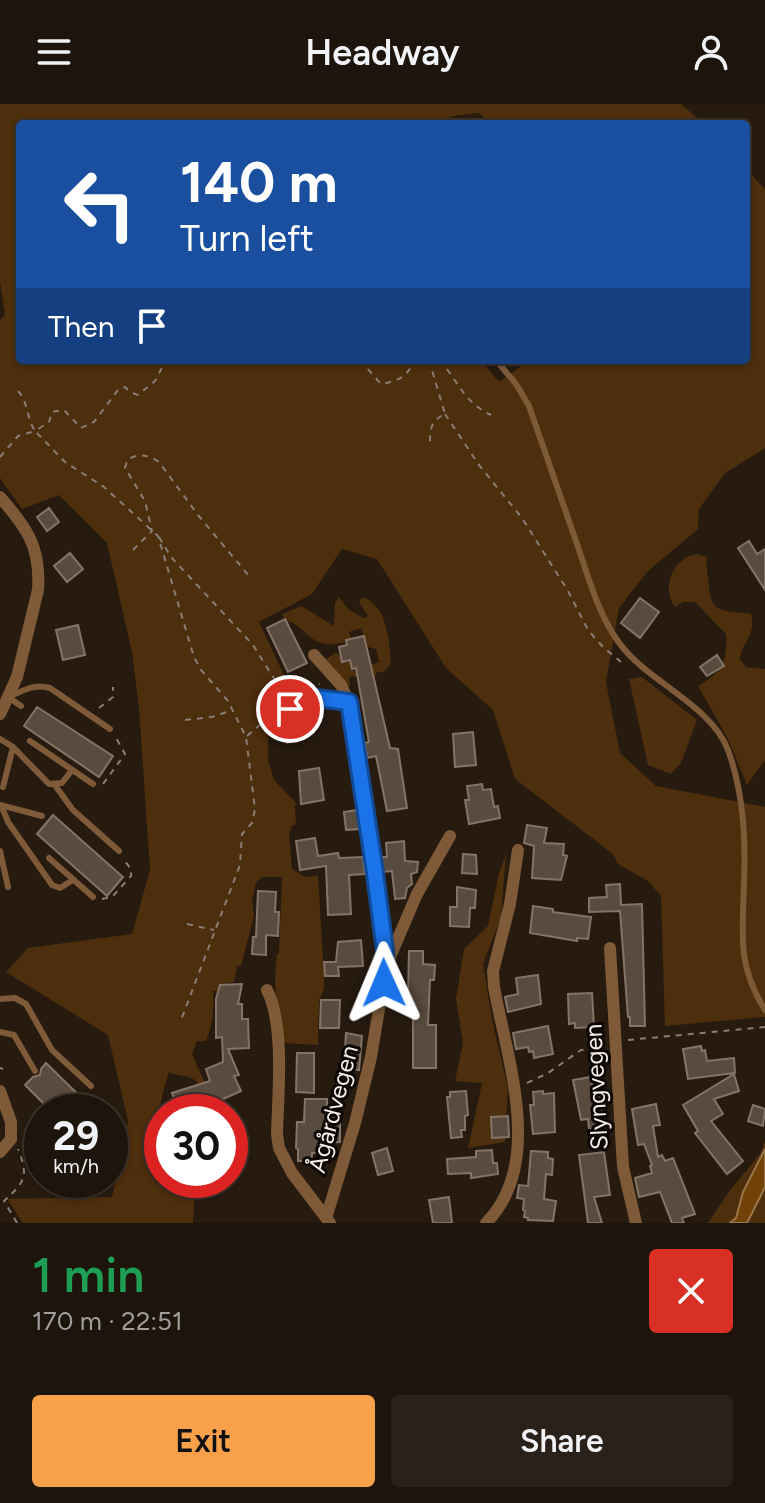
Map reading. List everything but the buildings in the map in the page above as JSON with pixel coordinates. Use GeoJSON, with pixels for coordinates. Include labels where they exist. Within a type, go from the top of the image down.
{"type":"FeatureCollection","features":[{"type":"Feature","properties":{"kind":"street"},"geometry":{"type":"LineString","coordinates":[[0,497],[29,532],[39,576],[17,677],[0,714]]}},
{"type":"Feature","properties":{"kind":"street","name":"Ågårdvegen"},"geometry":{"type":"LineString","coordinates":[[314,655],[341,685],[349,702],[366,806],[386,967]]}},
{"type":"Feature","properties":{"kind":"street","name":"Ågårdvegen"},"geometry":{"type":"LineString","coordinates":[[328,1219],[365,1082],[386,967],[417,894],[450,836]]}},
{"type":"Feature","properties":{"kind":"street"},"geometry":{"type":"LineString","coordinates":[[505,1222],[489,1220],[511,1185],[517,1162],[515,1089],[493,971],[510,904],[518,850]]}},
{"type":"Feature","properties":{"kind":"street","name":"Slyngvegen"},"geometry":{"type":"LineString","coordinates":[[610,948],[623,1167],[636,1223]]}},
{"type":"Feature","properties":{"kind":"street","name":"Ågårdvegen"},"geometry":{"type":"LineString","coordinates":[[267,990],[275,1006],[277,1026],[279,1148],[292,1173],[328,1219]]}},
{"type":"Feature","properties":{"kind":"street"},"geometry":{"type":"LineString","coordinates":[[0,1091],[11,1122],[11,1139],[0,1152]]}},
{"type":"Feature","properties":{"kind":"lane"},"geometry":{"type":"LineString","coordinates":[[499,364],[529,406],[589,578],[611,630],[625,650],[715,728],[728,748],[744,823],[741,930],[744,964],[753,991],[765,1010]]}},
{"type":"Feature","properties":{"kind":"lane"},"geometry":{"type":"LineString","coordinates":[[8,697],[33,686],[50,688],[110,729]]}},
{"type":"Feature","properties":{"kind":"lane"},"geometry":{"type":"LineString","coordinates":[[8,697],[21,706]]}},
{"type":"Feature","properties":{"kind":"lane"},"geometry":{"type":"LineString","coordinates":[[290,709],[316,698],[349,702]]}},
{"type":"Feature","properties":{"kind":"lane"},"geometry":{"type":"LineString","coordinates":[[0,739],[13,747],[49,784],[64,781],[72,770]]}},
{"type":"Feature","properties":{"kind":"lane"},"geometry":{"type":"LineString","coordinates":[[30,741],[93,784]]}},
{"type":"Feature","properties":{"kind":"lane"},"geometry":{"type":"LineString","coordinates":[[3,787],[13,747]]}},
{"type":"Feature","properties":{"kind":"lane"},"geometry":{"type":"LineString","coordinates":[[54,784],[73,810],[119,851]]}},
{"type":"Feature","properties":{"kind":"lane"},"geometry":{"type":"LineString","coordinates":[[0,806],[42,816]]}},
{"type":"Feature","properties":{"kind":"lane"},"geometry":{"type":"LineString","coordinates":[[0,806],[52,885],[60,888],[73,880]]}},
{"type":"Feature","properties":{"kind":"lane"},"geometry":{"type":"LineString","coordinates":[[0,851],[8,887]]}},
{"type":"Feature","properties":{"kind":"lane"},"geometry":{"type":"LineString","coordinates":[[49,858],[93,897]]}},
{"type":"Feature","properties":{"kind":"lane"},"geometry":{"type":"LineString","coordinates":[[0,999],[15,998],[26,1004],[52,1050],[91,1086]]}},
{"type":"Feature","properties":{"kind":"lane"},"geometry":{"type":"LineString","coordinates":[[0,1032],[14,1035],[35,1071]]}},
{"type":"Feature","properties":{"kind":"path"},"geometry":{"type":"LineString","coordinates":[[0,457],[18,436],[35,431],[49,422],[52,412],[64,410],[81,428],[94,422],[118,390],[125,387],[138,395],[155,381],[164,364]]}},
{"type":"Feature","properties":{"kind":"path"},"geometry":{"type":"LineString","coordinates":[[364,364],[381,384],[394,382],[406,375],[412,364]]}},
{"type":"Feature","properties":{"kind":"path"},"geometry":{"type":"LineString","coordinates":[[430,364],[445,414],[479,465],[522,518],[568,591],[588,630],[619,662],[638,662]]}},
{"type":"Feature","properties":{"kind":"path"},"geometry":{"type":"LineString","coordinates":[[442,364],[466,398],[477,409],[491,415]]}},
{"type":"Feature","properties":{"kind":"path"},"geometry":{"type":"LineString","coordinates":[[18,391],[25,398],[26,417],[35,431],[65,462],[104,487],[158,536],[171,557],[253,645],[285,696]]}},
{"type":"Feature","properties":{"kind":"path"},"geometry":{"type":"LineString","coordinates":[[430,445],[431,426],[436,418],[445,414]]}},
{"type":"Feature","properties":{"kind":"path"},"geometry":{"type":"LineString","coordinates":[[152,531],[145,501],[125,468],[132,456],[152,457],[159,462],[249,576]]}},
{"type":"Feature","properties":{"kind":"path"},"geometry":{"type":"LineString","coordinates":[[133,550],[152,531]]}},
{"type":"Feature","properties":{"kind":"path"},"geometry":{"type":"LineString","coordinates":[[158,536],[194,657],[234,710],[246,737],[255,809],[252,823],[242,834],[240,865],[181,1020]]}},
{"type":"Feature","properties":{"kind":"path"},"geometry":{"type":"LineString","coordinates":[[246,737],[261,724],[262,709],[274,697],[330,683]]}},
{"type":"Feature","properties":{"kind":"path"},"geometry":{"type":"LineString","coordinates":[[89,714],[113,697],[113,687]]}},
{"type":"Feature","properties":{"kind":"path"},"geometry":{"type":"LineString","coordinates":[[185,720],[212,717],[234,710]]}},
{"type":"Feature","properties":{"kind":"path"},"geometry":{"type":"LineString","coordinates":[[93,784],[105,784],[125,754],[110,729]]}},
{"type":"Feature","properties":{"kind":"path"},"geometry":{"type":"LineString","coordinates":[[93,897],[109,900],[131,876],[128,863],[119,851]]}},
{"type":"Feature","properties":{"kind":"path"},"geometry":{"type":"LineString","coordinates":[[187,924],[215,930]]}},
{"type":"Feature","properties":{"kind":"path"},"geometry":{"type":"LineString","coordinates":[[515,1089],[548,1073],[581,1050],[615,1043],[765,1027]]}},
{"type":"Feature","properties":{"kind":"path"},"geometry":{"type":"LineString","coordinates":[[11,1139],[19,1150],[25,1168],[22,1185],[4,1201],[17,1223]]}},
{"type":"Feature","properties":{"kind":"shaded area"},"geometry":{"type":"Polygon","coordinates":[[[0,104],[681,104],[699,120],[487,120],[479,113],[442,120],[16,120],[16,364],[484,364],[499,382],[524,364],[750,364],[750,173],[765,190],[765,448],[725,473],[699,509],[698,529],[647,572],[619,608],[606,682],[620,753],[656,786],[765,807],[765,1017],[665,1026],[661,896],[648,881],[618,864],[613,854],[515,779],[493,710],[446,668],[377,559],[342,549],[312,594],[259,622],[283,673],[285,691],[269,704],[268,760],[274,780],[297,804],[296,824],[289,834],[292,869],[305,877],[318,876],[324,989],[319,1001],[318,1045],[281,1043],[275,977],[282,877],[263,877],[256,882],[252,901],[254,916],[241,966],[237,966],[234,982],[220,984],[220,991],[213,991],[212,1017],[206,1041],[197,1041],[192,1054],[204,1081],[211,1088],[201,1089],[192,1078],[169,1072],[163,1094],[144,1094],[144,1198],[195,1198],[193,1223],[23,1223],[7,1199],[128,1198],[128,1094],[122,1094],[108,1035],[6,972],[28,948],[132,934],[150,870],[132,652],[107,543],[59,495],[22,509],[0,478],[0,320],[5,315],[0,282],[0,104]]]}},
{"type":"Feature","properties":{"kind":"shaded area"},"geometry":{"type":"Polygon","coordinates":[[[697,554],[707,557],[709,589],[714,604],[723,610],[751,614],[751,634],[740,659],[746,667],[765,669],[765,760],[747,785],[728,739],[698,686],[721,665],[726,652],[726,634],[695,602],[683,602],[675,607],[669,591],[669,582],[676,567],[689,556],[697,554]]]}},
{"type":"Feature","properties":{"kind":"shaded area"},"geometry":{"type":"Polygon","coordinates":[[[339,597],[347,608],[363,618],[368,616],[359,602],[363,597],[378,608],[386,626],[391,664],[383,672],[377,672],[373,681],[352,676],[349,678],[350,686],[346,685],[326,659],[336,653],[350,658],[353,671],[379,662],[376,649],[368,647],[361,628],[349,632],[352,641],[327,644],[314,640],[295,624],[286,621],[282,614],[301,606],[334,626],[335,603],[339,597]]]}},
{"type":"Feature","properties":{"kind":"shaded area"},"geometry":{"type":"Polygon","coordinates":[[[642,677],[697,720],[681,763],[671,774],[648,765],[629,679],[642,677]]]}},
{"type":"Feature","properties":{"kind":"shaded area"},"geometry":{"type":"Polygon","coordinates":[[[506,854],[501,917],[483,964],[508,1089],[505,1142],[468,1148],[482,1083],[455,1081],[463,1043],[456,999],[464,949],[488,926],[506,854]]]}},
{"type":"Feature","properties":{"kind":"shaded area"},"geometry":{"type":"Polygon","coordinates":[[[765,1141],[765,1223],[708,1223],[760,1154],[765,1141]]]}},
{"type":"Feature","properties":{"kind":"shaded area"},"geometry":{"type":"Polygon","coordinates":[[[765,1149],[765,1187],[747,1223],[730,1223],[736,1218],[743,1192],[765,1149]]]}},
{"type":"Feature","properties":{"kind":"route"},"geometry":{"type":"LineString","coordinates":[[290,709],[316,698],[349,702],[385,951],[384,983]]}}]}
